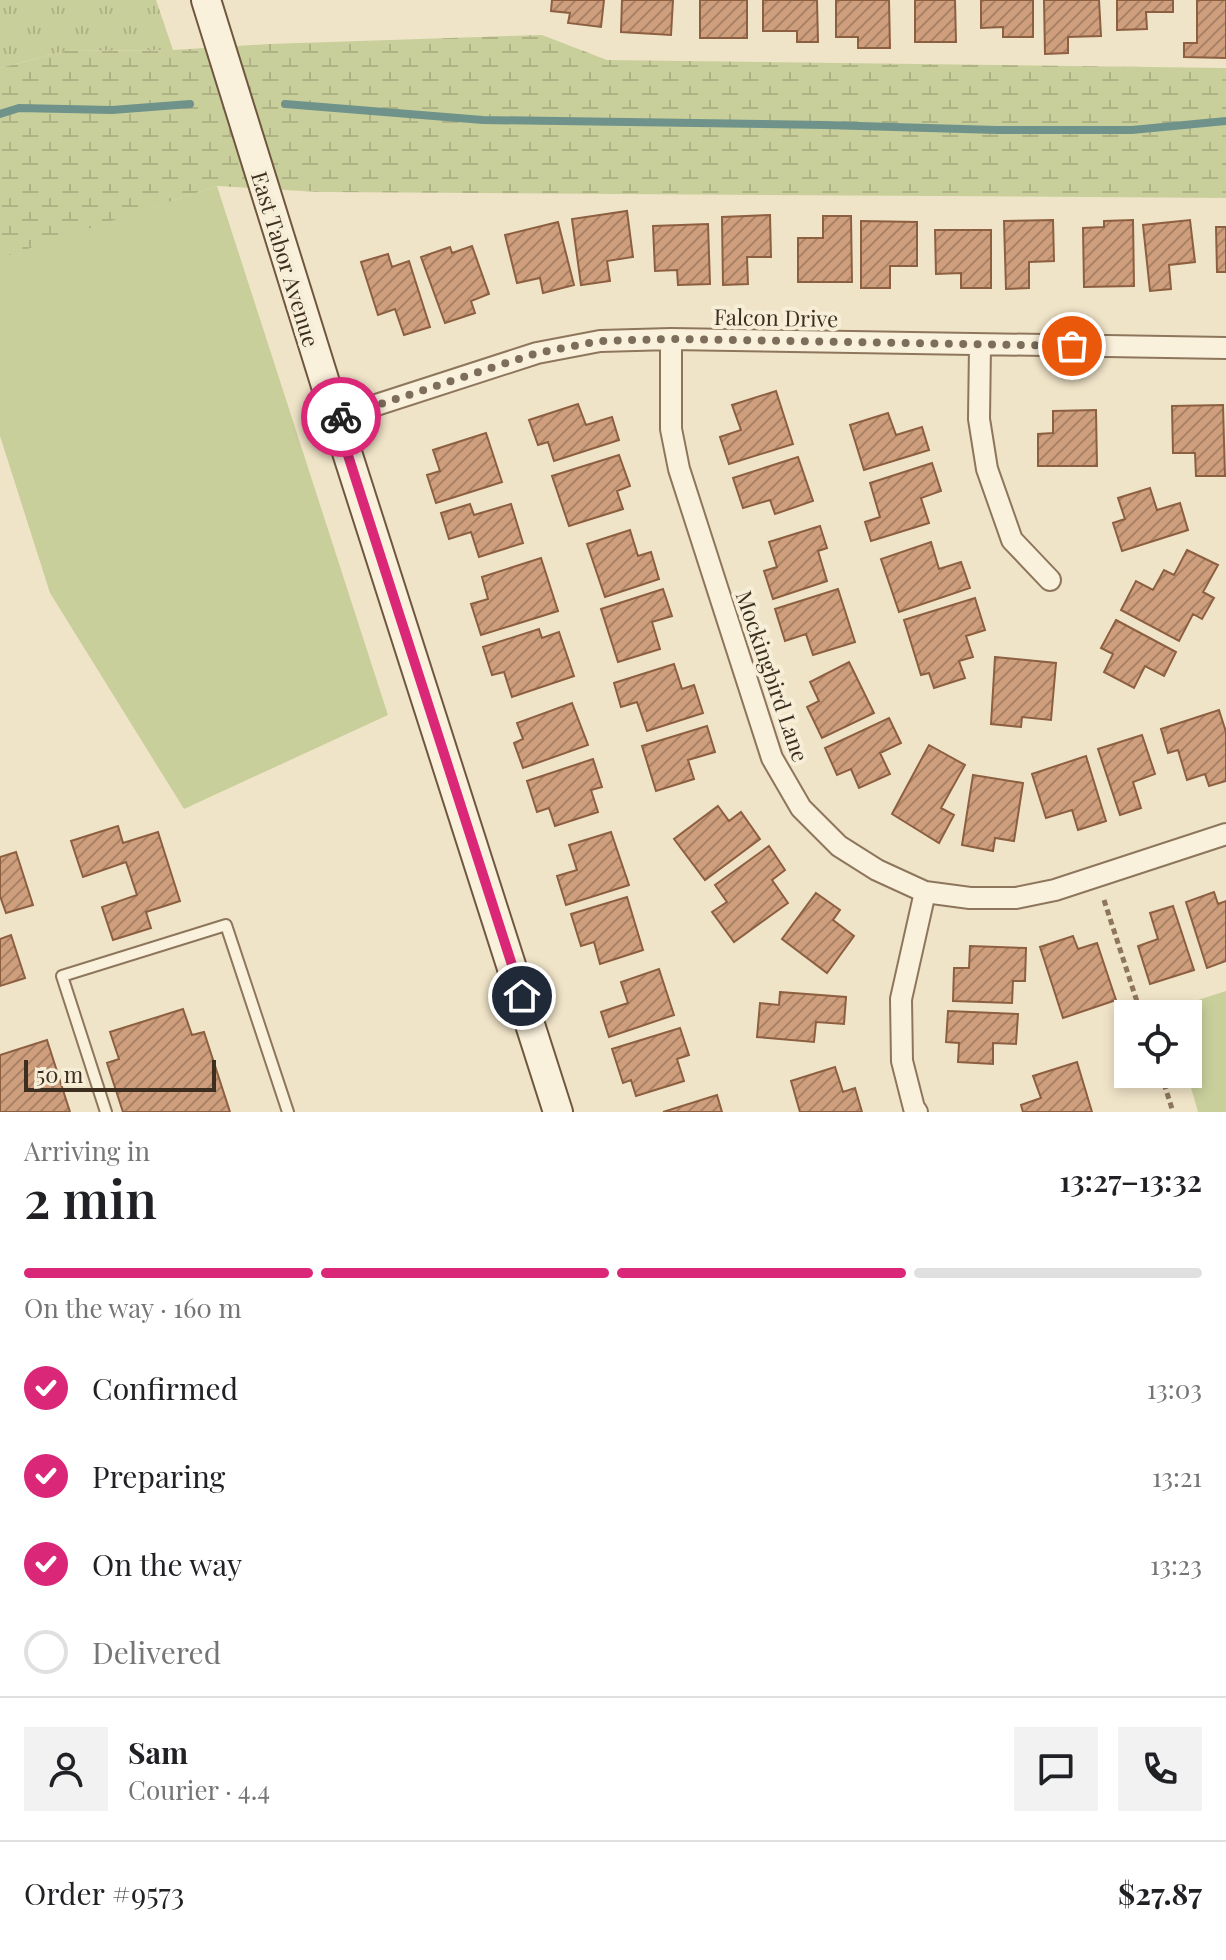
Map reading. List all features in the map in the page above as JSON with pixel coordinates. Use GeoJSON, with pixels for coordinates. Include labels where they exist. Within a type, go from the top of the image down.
{"type":"FeatureCollection","features":[{"type":"Feature","properties":{"kind":"main road","name":"East Tabor Avenue"},"geometry":{"type":"LineString","coordinates":[[206,0],[558,1112]]}},
{"type":"Feature","properties":{"kind":"street","name":"Falcon Drive"},"geometry":{"type":"LineString","coordinates":[[336,418],[537,353],[600,341],[671,339],[1226,348]]}},
{"type":"Feature","properties":{"kind":"street","name":"Mockingbird Lane"},"geometry":{"type":"LineString","coordinates":[[671,339],[671,429],[679,469],[772,758],[801,808],[839,846],[877,870],[925,892],[970,898],[1016,898],[1055,890],[1226,834]]}},
{"type":"Feature","properties":{"kind":"street"},"geometry":{"type":"LineString","coordinates":[[980,345],[979,419],[987,469],[1012,540],[1050,580]]}},
{"type":"Feature","properties":{"kind":"street"},"geometry":{"type":"LineString","coordinates":[[917,1112],[902,1061],[901,999],[925,892]]}},
{"type":"Feature","properties":{"kind":"lane"},"geometry":{"type":"LineString","coordinates":[[106,1112],[62,976],[226,925],[288,1112]]}},
{"type":"Feature","properties":{"kind":"path"},"geometry":{"type":"LineString","coordinates":[[1104,900],[1136,1000]]}},
{"type":"Feature","properties":{"kind":"path"},"geometry":{"type":"LineString","coordinates":[[1165,1088],[1173,1112]]}},
{"type":"Feature","properties":{"kind":"green space"},"geometry":{"type":"Polygon","coordinates":[[[0,0],[156,0],[173,50],[65,51],[0,68],[0,0]]]}},
{"type":"Feature","properties":{"kind":"green space"},"geometry":{"type":"Polygon","coordinates":[[[542,35],[607,60],[1226,68],[1226,198],[320,192],[217,186],[0,259],[0,68],[65,51],[173,50],[542,35]]]}},
{"type":"Feature","properties":{"kind":"green space"},"geometry":{"type":"Polygon","coordinates":[[[217,186],[388,715],[184,809],[50,593],[0,436],[0,258],[217,186]]]}},
{"type":"Feature","properties":{"kind":"green space"},"geometry":{"type":"Polygon","coordinates":[[[1226,991],[1226,1112],[1198,1112],[1191,1088],[1202,1088],[1202,1000],[1198,1000],[1226,991]]]}},
{"type":"Feature","properties":{"kind":"building"},"geometry":{"type":"Polygon","coordinates":[[[552,0],[604,0],[601,27],[568,23],[570,13],[551,11],[552,0]]]}},
{"type":"Feature","properties":{"kind":"building"},"geometry":{"type":"Polygon","coordinates":[[[622,0],[673,0],[671,35],[621,32],[622,0]]]}},
{"type":"Feature","properties":{"kind":"building"},"geometry":{"type":"Polygon","coordinates":[[[700,0],[747,0],[747,38],[700,38],[700,0]]]}},
{"type":"Feature","properties":{"kind":"building"},"geometry":{"type":"Polygon","coordinates":[[[763,0],[817,0],[818,42],[797,42],[797,31],[763,31],[763,0]]]}},
{"type":"Feature","properties":{"kind":"building"},"geometry":{"type":"Polygon","coordinates":[[[836,0],[889,0],[890,48],[858,48],[858,37],[836,37],[836,0]]]}},
{"type":"Feature","properties":{"kind":"building"},"geometry":{"type":"Polygon","coordinates":[[[915,0],[955,0],[956,42],[915,42],[915,0]]]}},
{"type":"Feature","properties":{"kind":"building"},"geometry":{"type":"Polygon","coordinates":[[[981,0],[1033,0],[1033,37],[1003,37],[1003,27],[981,28],[981,0]]]}},
{"type":"Feature","properties":{"kind":"building"},"geometry":{"type":"Polygon","coordinates":[[[1044,0],[1099,0],[1101,36],[1068,37],[1068,53],[1045,54],[1044,0]]]}},
{"type":"Feature","properties":{"kind":"building"},"geometry":{"type":"Polygon","coordinates":[[[1117,0],[1173,0],[1173,12],[1146,12],[1147,29],[1117,30],[1117,0]]]}},
{"type":"Feature","properties":{"kind":"building"},"geometry":{"type":"Polygon","coordinates":[[[1197,0],[1226,0],[1226,58],[1184,57],[1184,43],[1197,43],[1197,0]]]}},
{"type":"Feature","properties":{"kind":"building"},"geometry":{"type":"Polygon","coordinates":[[[627,211],[633,257],[607,261],[610,281],[581,285],[572,219],[627,211]]]}},
{"type":"Feature","properties":{"kind":"building"},"geometry":{"type":"Polygon","coordinates":[[[770,215],[771,257],[747,257],[748,284],[723,285],[722,217],[770,215]]]}},
{"type":"Feature","properties":{"kind":"building"},"geometry":{"type":"Polygon","coordinates":[[[823,216],[851,216],[852,282],[798,282],[798,238],[823,238],[823,216]]]}},
{"type":"Feature","properties":{"kind":"building"},"geometry":{"type":"Polygon","coordinates":[[[1053,220],[1054,261],[1029,262],[1029,288],[1006,289],[1004,221],[1053,220]]]}},
{"type":"Feature","properties":{"kind":"building"},"geometry":{"type":"Polygon","coordinates":[[[1133,220],[1134,286],[1084,287],[1083,228],[1104,227],[1104,221],[1133,220]]]}},
{"type":"Feature","properties":{"kind":"building"},"geometry":{"type":"Polygon","coordinates":[[[1190,220],[1195,262],[1169,265],[1171,289],[1150,291],[1143,225],[1190,220]]]}},
{"type":"Feature","properties":{"kind":"building"},"geometry":{"type":"Polygon","coordinates":[[[861,221],[917,222],[917,266],[890,266],[890,288],[861,288],[861,221]]]}},
{"type":"Feature","properties":{"kind":"building"},"geometry":{"type":"Polygon","coordinates":[[[558,222],[574,285],[543,293],[540,278],[517,283],[505,235],[558,222]]]}},
{"type":"Feature","properties":{"kind":"building"},"geometry":{"type":"Polygon","coordinates":[[[708,224],[710,284],[678,285],[677,270],[655,271],[653,226],[708,224]]]}},
{"type":"Feature","properties":{"kind":"building"},"geometry":{"type":"Polygon","coordinates":[[[1216,227],[1226,227],[1226,272],[1217,272],[1216,227]]]}},
{"type":"Feature","properties":{"kind":"building"},"geometry":{"type":"Polygon","coordinates":[[[935,230],[991,230],[991,288],[961,288],[961,273],[936,274],[935,230]]]}},
{"type":"Feature","properties":{"kind":"building"},"geometry":{"type":"Polygon","coordinates":[[[472,246],[489,294],[471,301],[475,313],[445,323],[421,257],[450,247],[452,253],[472,246]]]}},
{"type":"Feature","properties":{"kind":"building"},"geometry":{"type":"Polygon","coordinates":[[[388,254],[392,267],[409,261],[430,327],[404,335],[395,309],[378,315],[361,262],[388,254]]]}},
{"type":"Feature","properties":{"kind":"building"},"geometry":{"type":"Polygon","coordinates":[[[776,391],[793,444],[729,464],[720,437],[741,430],[732,405],[776,391]]]}},
{"type":"Feature","properties":{"kind":"building"},"geometry":{"type":"Polygon","coordinates":[[[578,404],[586,425],[612,417],[619,440],[554,461],[548,442],[538,445],[529,420],[578,404]]]}},
{"type":"Feature","properties":{"kind":"building"},"geometry":{"type":"Polygon","coordinates":[[[1223,405],[1225,476],[1196,476],[1195,453],[1173,453],[1172,406],[1223,405]]]}},
{"type":"Feature","properties":{"kind":"building"},"geometry":{"type":"Polygon","coordinates":[[[1096,410],[1097,466],[1038,466],[1038,434],[1053,433],[1053,411],[1096,410]]]}},
{"type":"Feature","properties":{"kind":"building"},"geometry":{"type":"Polygon","coordinates":[[[888,413],[896,435],[922,427],[929,450],[864,470],[850,425],[888,413]]]}},
{"type":"Feature","properties":{"kind":"building"},"geometry":{"type":"Polygon","coordinates":[[[486,433],[502,482],[436,503],[427,475],[440,471],[433,450],[486,433]]]}},
{"type":"Feature","properties":{"kind":"building"},"geometry":{"type":"Polygon","coordinates":[[[619,455],[630,486],[617,491],[623,509],[569,526],[552,476],[619,455]]]}},
{"type":"Feature","properties":{"kind":"building"},"geometry":{"type":"Polygon","coordinates":[[[798,457],[813,501],[775,514],[770,500],[743,508],[733,478],[798,457]]]}},
{"type":"Feature","properties":{"kind":"building"},"geometry":{"type":"Polygon","coordinates":[[[932,463],[941,491],[921,498],[929,523],[871,541],[865,522],[880,517],[870,483],[932,463]]]}},
{"type":"Feature","properties":{"kind":"building"},"geometry":{"type":"Polygon","coordinates":[[[1150,488],[1157,510],[1180,503],[1188,530],[1122,551],[1113,523],[1125,519],[1118,498],[1150,488]]]}},
{"type":"Feature","properties":{"kind":"building"},"geometry":{"type":"Polygon","coordinates":[[[470,504],[474,515],[511,504],[523,543],[479,557],[471,532],[449,539],[441,513],[470,504]]]}},
{"type":"Feature","properties":{"kind":"building"},"geometry":{"type":"Polygon","coordinates":[[[820,526],[827,548],[818,551],[827,581],[773,599],[764,571],[777,567],[769,542],[820,526]]]}},
{"type":"Feature","properties":{"kind":"building"},"geometry":{"type":"Polygon","coordinates":[[[630,530],[638,556],[651,552],[659,579],[605,597],[587,544],[630,530]]]}},
{"type":"Feature","properties":{"kind":"building"},"geometry":{"type":"Polygon","coordinates":[[[931,542],[939,569],[961,562],[970,588],[899,612],[881,559],[931,542]]]}},
{"type":"Feature","properties":{"kind":"building"},"geometry":{"type":"Polygon","coordinates":[[[1187,550],[1218,565],[1203,592],[1214,598],[1202,619],[1193,614],[1179,641],[1121,610],[1136,581],[1153,590],[1164,570],[1174,575],[1187,550]]]}},
{"type":"Feature","properties":{"kind":"building"},"geometry":{"type":"Polygon","coordinates":[[[541,558],[558,611],[481,635],[471,604],[488,599],[482,577],[541,558]]]}},
{"type":"Feature","properties":{"kind":"building"},"geometry":{"type":"Polygon","coordinates":[[[663,589],[672,616],[652,622],[660,649],[618,662],[601,609],[663,589]]]}},
{"type":"Feature","properties":{"kind":"building"},"geometry":{"type":"Polygon","coordinates":[[[838,589],[855,642],[813,655],[806,634],[785,641],[775,609],[838,589]]]}},
{"type":"Feature","properties":{"kind":"building"},"geometry":{"type":"Polygon","coordinates":[[[975,598],[985,630],[966,636],[973,657],[959,661],[965,678],[934,688],[929,673],[921,675],[904,620],[975,598]]]}},
{"type":"Feature","properties":{"kind":"building"},"geometry":{"type":"Polygon","coordinates":[[[1116,620],[1176,652],[1164,676],[1145,666],[1134,688],[1104,672],[1113,654],[1101,648],[1116,620]]]}},
{"type":"Feature","properties":{"kind":"building"},"geometry":{"type":"Polygon","coordinates":[[[539,629],[542,638],[559,632],[574,676],[512,697],[504,672],[492,675],[483,647],[539,629]]]}},
{"type":"Feature","properties":{"kind":"building"},"geometry":{"type":"Polygon","coordinates":[[[995,657],[1056,663],[1051,720],[1022,717],[1021,727],[991,724],[995,657]]]}},
{"type":"Feature","properties":{"kind":"building"},"geometry":{"type":"Polygon","coordinates":[[[849,662],[874,713],[822,738],[807,707],[819,701],[810,682],[849,662]]]}},
{"type":"Feature","properties":{"kind":"building"},"geometry":{"type":"Polygon","coordinates":[[[674,664],[682,689],[694,685],[703,713],[647,731],[637,702],[621,707],[614,683],[674,664]]]}},
{"type":"Feature","properties":{"kind":"building"},"geometry":{"type":"Polygon","coordinates":[[[572,703],[588,745],[523,768],[514,743],[523,739],[517,723],[572,703]]]}},
{"type":"Feature","properties":{"kind":"building"},"geometry":{"type":"Polygon","coordinates":[[[1219,710],[1226,732],[1226,781],[1209,786],[1205,774],[1187,780],[1178,750],[1168,753],[1161,729],[1219,710]]]}},
{"type":"Feature","properties":{"kind":"building"},"geometry":{"type":"Polygon","coordinates":[[[889,718],[901,743],[880,753],[890,774],[859,788],[851,769],[837,775],[825,748],[889,718]]]}},
{"type":"Feature","properties":{"kind":"building"},"geometry":{"type":"Polygon","coordinates":[[[707,726],[715,752],[688,760],[694,779],[656,791],[642,746],[707,726]]]}},
{"type":"Feature","properties":{"kind":"building"},"geometry":{"type":"Polygon","coordinates":[[[1142,735],[1155,774],[1133,782],[1141,808],[1120,815],[1098,749],[1142,735]]]}},
{"type":"Feature","properties":{"kind":"building"},"geometry":{"type":"Polygon","coordinates":[[[929,745],[965,765],[941,808],[954,815],[939,843],[892,814],[929,745]]]}},
{"type":"Feature","properties":{"kind":"building"},"geometry":{"type":"Polygon","coordinates":[[[1086,756],[1106,821],[1078,830],[1072,810],[1046,818],[1032,774],[1086,756]]]}},
{"type":"Feature","properties":{"kind":"building"},"geometry":{"type":"Polygon","coordinates":[[[593,759],[602,787],[591,790],[598,812],[555,826],[549,808],[537,812],[527,781],[593,759]]]}},
{"type":"Feature","properties":{"kind":"building"},"geometry":{"type":"Polygon","coordinates":[[[973,775],[1023,783],[1014,841],[995,838],[993,851],[962,845],[973,775]]]}},
{"type":"Feature","properties":{"kind":"building"},"geometry":{"type":"Polygon","coordinates":[[[718,806],[729,821],[741,812],[760,839],[705,880],[674,839],[718,806]]]}},
{"type":"Feature","properties":{"kind":"building"},"geometry":{"type":"Polygon","coordinates":[[[118,826],[123,843],[158,832],[180,901],[146,912],[151,928],[113,940],[102,907],[137,895],[126,862],[83,877],[71,841],[118,826]]]}},
{"type":"Feature","properties":{"kind":"building"},"geometry":{"type":"Polygon","coordinates":[[[611,832],[629,885],[566,905],[557,876],[577,870],[569,845],[611,832]]]}},
{"type":"Feature","properties":{"kind":"building"},"geometry":{"type":"Polygon","coordinates":[[[769,846],[785,870],[772,880],[788,903],[734,942],[712,912],[727,902],[715,885],[769,846]]]}},
{"type":"Feature","properties":{"kind":"building"},"geometry":{"type":"Polygon","coordinates":[[[16,852],[33,905],[6,913],[0,896],[0,857],[16,852]]]}},
{"type":"Feature","properties":{"kind":"building"},"geometry":{"type":"Polygon","coordinates":[[[1214,892],[1218,904],[1226,901],[1226,961],[1207,968],[1186,902],[1214,892]]]}},
{"type":"Feature","properties":{"kind":"building"},"geometry":{"type":"Polygon","coordinates":[[[816,893],[840,910],[833,920],[854,936],[827,973],[782,939],[816,893]]]}},
{"type":"Feature","properties":{"kind":"building"},"geometry":{"type":"Polygon","coordinates":[[[627,897],[643,950],[600,964],[594,942],[581,946],[571,914],[627,897]]]}},
{"type":"Feature","properties":{"kind":"building"},"geometry":{"type":"Polygon","coordinates":[[[1173,906],[1194,970],[1150,984],[1138,946],[1158,939],[1150,913],[1173,906]]]}},
{"type":"Feature","properties":{"kind":"building"},"geometry":{"type":"Polygon","coordinates":[[[11,935],[25,978],[0,986],[0,939],[11,935]]]}},
{"type":"Feature","properties":{"kind":"building"},"geometry":{"type":"Polygon","coordinates":[[[1073,936],[1078,949],[1097,943],[1116,1000],[1063,1018],[1040,947],[1073,936]]]}},
{"type":"Feature","properties":{"kind":"building"},"geometry":{"type":"Polygon","coordinates":[[[970,946],[1026,948],[1025,981],[1013,981],[1012,1003],[953,1001],[954,968],[969,968],[970,946]]]}},
{"type":"Feature","properties":{"kind":"building"},"geometry":{"type":"Polygon","coordinates":[[[659,969],[674,1015],[609,1037],[601,1012],[628,1003],[621,982],[659,969]]]}},
{"type":"Feature","properties":{"kind":"building"},"geometry":{"type":"Polygon","coordinates":[[[780,992],[846,997],[844,1024],[816,1022],[814,1042],[757,1037],[760,1003],[779,1005],[780,992]]]}},
{"type":"Feature","properties":{"kind":"building"},"geometry":{"type":"Polygon","coordinates":[[[183,1009],[192,1035],[204,1032],[230,1112],[123,1112],[107,1063],[119,1059],[110,1032],[183,1009]]]}},
{"type":"Feature","properties":{"kind":"building"},"geometry":{"type":"Polygon","coordinates":[[[948,1011],[1018,1014],[1016,1044],[993,1043],[993,1064],[958,1062],[959,1043],[946,1042],[948,1011]]]}},
{"type":"Feature","properties":{"kind":"building"},"geometry":{"type":"Polygon","coordinates":[[[680,1028],[689,1055],[677,1059],[684,1081],[636,1096],[631,1080],[623,1083],[612,1049],[680,1028]]]}},
{"type":"Feature","properties":{"kind":"building"},"geometry":{"type":"Polygon","coordinates":[[[47,1040],[70,1112],[0,1112],[0,1055],[47,1040]]]}},
{"type":"Feature","properties":{"kind":"building"},"geometry":{"type":"Polygon","coordinates":[[[1077,1062],[1092,1112],[1023,1112],[1021,1105],[1041,1098],[1033,1076],[1077,1062]]]}},
{"type":"Feature","properties":{"kind":"building"},"geometry":{"type":"Polygon","coordinates":[[[835,1067],[843,1092],[855,1088],[862,1112],[800,1112],[791,1081],[835,1067]]]}},
{"type":"Feature","properties":{"kind":"building"},"geometry":{"type":"Polygon","coordinates":[[[717,1095],[722,1112],[663,1112],[717,1095]]]}},
{"type":"Feature","properties":{"kind":"waterway"},"geometry":{"type":"LineString","coordinates":[[0,114],[19,108],[112,110],[190,104]]}},
{"type":"Feature","properties":{"kind":"waterway"},"geometry":{"type":"LineString","coordinates":[[285,104],[483,120],[997,130],[1132,130],[1226,121]]}},
{"type":"Feature","properties":{"kind":"way so far"},"geometry":{"type":"LineString","coordinates":[[341,417],[537,353],[600,341],[671,339],[1072,346]]}},
{"type":"Feature","properties":{"kind":"route"},"geometry":{"type":"LineString","coordinates":[[341,417],[336,418],[522,996]]}}]}
